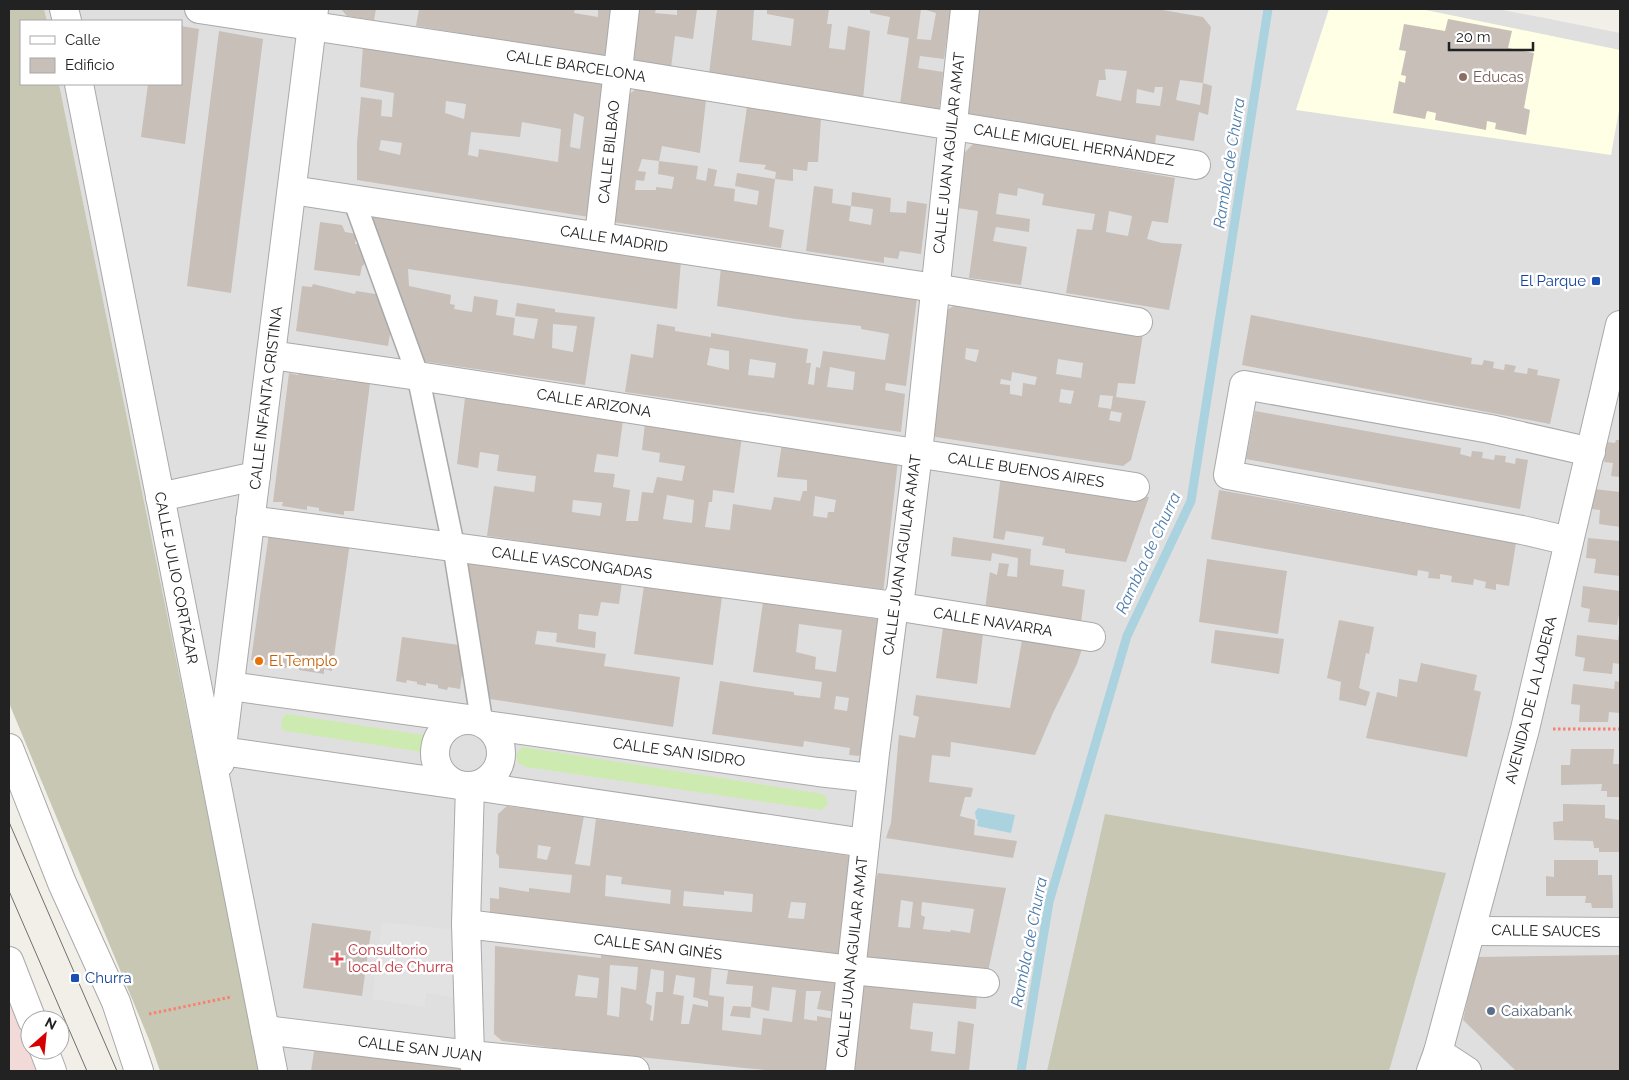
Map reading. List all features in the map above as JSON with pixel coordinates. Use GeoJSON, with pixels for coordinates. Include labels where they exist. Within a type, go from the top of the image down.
{"type":"FeatureCollection","features":[{"type":"Feature","properties":{"kind":"street","name":"CALLE BARCELONA"},"geometry":{"type":"LineString","coordinates":[[199,9],[313,17],[618,72],[953,126]]}},
{"type":"Feature","properties":{"kind":"street","name":"CALLE BILBAO"},"geometry":{"type":"LineString","coordinates":[[599,236],[625,9]]}},
{"type":"Feature","properties":{"kind":"street","name":"CALLE JUAN AGUILAR AMAT"},"geometry":{"type":"LineString","coordinates":[[840,1071],[872,778],[894,606],[900,591],[918,453],[965,9]]}},
{"type":"Feature","properties":{"kind":"street","name":"CALLE INFANTA CRISTINA"},"geometry":{"type":"LineString","coordinates":[[217,787],[313,17]]}},
{"type":"Feature","properties":{"kind":"street","name":"CALLE JULIO CORTÁZAR"},"geometry":{"type":"LineString","coordinates":[[79,85],[273,1071]]}},
{"type":"Feature","properties":{"kind":"street","name":"CALLE MIGUEL HERNÁNDEZ"},"geometry":{"type":"LineString","coordinates":[[953,126],[1196,165]]}},
{"type":"Feature","properties":{"kind":"street","name":"CALLE MADRID"},"geometry":{"type":"LineString","coordinates":[[292,190],[936,288],[1138,322]]}},
{"type":"Feature","properties":{"kind":"street"},"geometry":{"type":"LineString","coordinates":[[354,200],[418,376],[454,548],[479,722]]}},
{"type":"Feature","properties":{"kind":"street","name":"AVENIDA DE LA LADERA"},"geometry":{"type":"LineString","coordinates":[[1435,1062],[1525,729],[1620,325]]}},
{"type":"Feature","properties":{"kind":"street","name":"CALLE ARIZONA"},"geometry":{"type":"LineString","coordinates":[[271,355],[918,453]]}},
{"type":"Feature","properties":{"kind":"street"},"geometry":{"type":"LineString","coordinates":[[1569,541],[1522,530],[1228,475],[1244,385],[1490,429],[1590,452]]}},
{"type":"Feature","properties":{"kind":"street","name":"CALLE BUENOS AIRES"},"geometry":{"type":"LineString","coordinates":[[918,453],[1135,487]]}},
{"type":"Feature","properties":{"kind":"street"},"geometry":{"type":"LineString","coordinates":[[160,497],[256,476]]}},
{"type":"Feature","properties":{"kind":"street","name":"CALLE VASCONGADAS"},"geometry":{"type":"LineString","coordinates":[[250,520],[894,606]]}},
{"type":"Feature","properties":{"kind":"street","name":"CALLE NAVARRA"},"geometry":{"type":"LineString","coordinates":[[894,606],[1091,637]]}},
{"type":"Feature","properties":{"kind":"street","name":"CALLE SAN ISIDRO"},"geometry":{"type":"LineString","coordinates":[[230,686],[818,772],[872,778]]}},
{"type":"Feature","properties":{"kind":"street"},"geometry":{"type":"LineString","coordinates":[[459,721],[479,722],[494,732],[502,750],[498,769],[492,777],[483,783],[468,786],[450,780],[442,773],[437,764],[435,753],[437,742],[445,729],[459,721]]}},
{"type":"Feature","properties":{"kind":"street"},"geometry":{"type":"LineString","coordinates":[[9,748],[62,883],[116,1002],[140,1071]]}},
{"type":"Feature","properties":{"kind":"street"},"geometry":{"type":"LineString","coordinates":[[222,751],[865,844]]}},
{"type":"Feature","properties":{"kind":"street"},"geometry":{"type":"LineString","coordinates":[[468,786],[466,924],[474,1063]]}},
{"type":"Feature","properties":{"kind":"street","name":"CALLE SAN GINÉS"},"geometry":{"type":"LineString","coordinates":[[466,924],[851,970],[985,983]]}},
{"type":"Feature","properties":{"kind":"street","name":"CALLE SAUCES"},"geometry":{"type":"LineString","coordinates":[[1471,931],[1620,932]]}},
{"type":"Feature","properties":{"kind":"street"},"geometry":{"type":"LineString","coordinates":[[9,961],[28,1010]]}},
{"type":"Feature","properties":{"kind":"street","name":"CALLE SAN JUAN"},"geometry":{"type":"LineString","coordinates":[[265,1030],[474,1063],[635,1071]]}},
{"type":"Feature","properties":{"kind":"street"},"geometry":{"type":"LineString","coordinates":[[1435,1062],[1467,1071]]}},
{"type":"Feature","properties":{"kind":"path"},"geometry":{"type":"LineString","coordinates":[[1525,729],[1620,729]]}},
{"type":"Feature","properties":{"kind":"path"},"geometry":{"type":"LineString","coordinates":[[122,1020],[257,992]]}},
{"type":"Feature","properties":{"kind":"shaded area"},"geometry":{"type":"Polygon","coordinates":[[[9,9],[44,9],[47,20],[20,20],[20,85],[59,85],[260,1071],[160,1071],[150,1042],[9,703],[9,9]]]}},
{"type":"Feature","properties":{"kind":"shaded area"},"geometry":{"type":"Polygon","coordinates":[[[44,9],[1498,9],[1620,33],[1620,1071],[260,1071],[59,85],[182,85],[182,20],[47,20],[44,9]]]}},
{"type":"Feature","properties":{"kind":"shaded area","name":"Educas"},"geometry":{"type":"Polygon","coordinates":[[[1329,9],[1421,9],[1620,50],[1620,105],[1611,155],[1296,110],[1329,9]]]}},
{"type":"Feature","properties":{"kind":"shaded area"},"geometry":{"type":"Polygon","coordinates":[[[1105,814],[1446,873],[1389,1071],[1047,1071],[1105,814]]]}},
{"type":"Feature","properties":{"kind":"shaded area"},"geometry":{"type":"Polygon","coordinates":[[[382,922],[456,930],[458,998],[426,993],[425,1007],[372,999],[382,922]]]}},
{"type":"Feature","properties":{"kind":"shaded area"},"geometry":{"type":"Polygon","coordinates":[[[9,992],[20,1022],[20,1060],[35,1060],[40,1071],[9,1071],[9,992]]]}},
{"type":"Feature","properties":{"kind":"green space"},"geometry":{"type":"Polygon","coordinates":[[[287,714],[423,735],[429,738],[429,745],[422,752],[285,731],[281,728],[282,718],[287,714]]]}},
{"type":"Feature","properties":{"kind":"green space"},"geometry":{"type":"Polygon","coordinates":[[[522,747],[823,794],[827,799],[828,805],[821,810],[526,767],[519,764],[516,755],[522,747]]]}},
{"type":"Feature","properties":{"kind":"water"},"geometry":{"type":"Polygon","coordinates":[[[978,808],[1015,815],[1011,833],[977,826],[978,820],[976,819],[975,812],[978,808]]]}},
{"type":"Feature","properties":{"kind":"building"},"geometry":{"type":"Polygon","coordinates":[[[341,9],[376,9],[374,20],[347,16],[341,9]]]}},
{"type":"Feature","properties":{"kind":"building"},"geometry":{"type":"Polygon","coordinates":[[[419,9],[575,9],[574,13],[598,17],[598,9],[613,9],[608,57],[416,26],[419,9]]]}},
{"type":"Feature","properties":{"kind":"building"},"geometry":{"type":"Polygon","coordinates":[[[637,9],[656,9],[655,13],[677,15],[677,9],[697,9],[693,39],[675,36],[671,68],[631,61],[637,9]]]}},
{"type":"Feature","properties":{"kind":"building"},"geometry":{"type":"Polygon","coordinates":[[[717,9],[754,9],[752,40],[791,46],[794,19],[767,14],[767,9],[829,9],[827,24],[832,24],[829,48],[845,50],[848,26],[870,31],[863,99],[709,74],[717,9]]]}},
{"type":"Feature","properties":{"kind":"building"},"geometry":{"type":"Polygon","coordinates":[[[870,9],[921,9],[917,39],[931,40],[936,13],[923,9],[951,9],[944,59],[920,56],[918,68],[943,72],[939,111],[900,104],[909,38],[887,34],[890,17],[870,13],[870,9]]]}},
{"type":"Feature","properties":{"kind":"building"},"geometry":{"type":"Polygon","coordinates":[[[979,9],[1157,9],[1203,17],[1211,27],[1203,83],[1212,86],[1208,115],[1199,112],[1194,141],[1156,135],[1155,145],[967,114],[979,9]],[[1105,69],[1106,80],[1099,80],[1096,96],[1121,101],[1127,71],[1105,69]],[[1180,80],[1176,100],[1200,105],[1203,83],[1180,80]],[[1155,87],[1154,93],[1137,89],[1136,103],[1160,106],[1163,87],[1155,87]]]}},
{"type":"Feature","properties":{"kind":"building"},"geometry":{"type":"Polygon","coordinates":[[[1448,19],[1512,31],[1508,48],[1534,53],[1524,108],[1530,110],[1526,135],[1495,129],[1496,123],[1487,121],[1486,130],[1435,120],[1436,113],[1427,111],[1425,119],[1393,113],[1399,81],[1405,83],[1406,76],[1401,75],[1406,51],[1399,50],[1404,24],[1445,31],[1448,19]]]}},
{"type":"Feature","properties":{"kind":"building"},"geometry":{"type":"Polygon","coordinates":[[[182,26],[199,29],[185,144],[141,137],[148,85],[182,85],[182,26]]]}},
{"type":"Feature","properties":{"kind":"building"},"geometry":{"type":"Polygon","coordinates":[[[219,31],[263,39],[231,293],[187,286],[219,31]]]}},
{"type":"Feature","properties":{"kind":"building"},"geometry":{"type":"Polygon","coordinates":[[[363,46],[604,84],[589,217],[357,180],[357,143],[361,97],[382,100],[381,116],[392,117],[394,93],[360,87],[363,46]],[[446,101],[445,113],[464,119],[466,104],[446,101]],[[574,113],[570,147],[580,149],[584,117],[574,113]],[[522,122],[520,137],[471,132],[468,155],[478,157],[479,149],[558,162],[561,129],[522,122]],[[381,140],[379,150],[400,155],[402,143],[381,140]]]}},
{"type":"Feature","properties":{"kind":"building"},"geometry":{"type":"Polygon","coordinates":[[[636,89],[706,100],[700,153],[662,146],[659,161],[698,166],[696,179],[706,181],[708,168],[717,170],[714,186],[735,189],[734,201],[757,205],[759,191],[735,186],[737,173],[775,179],[769,227],[784,230],[781,248],[613,222],[627,96],[636,89]],[[642,159],[638,171],[646,172],[644,181],[636,180],[635,190],[656,190],[656,187],[672,189],[674,177],[658,174],[659,161],[642,159]]]}},
{"type":"Feature","properties":{"kind":"building"},"geometry":{"type":"Polygon","coordinates":[[[747,107],[821,119],[818,162],[808,162],[807,171],[793,169],[793,181],[775,179],[776,172],[764,169],[766,165],[739,162],[747,107]]]}},
{"type":"Feature","properties":{"kind":"building"},"geometry":{"type":"Polygon","coordinates":[[[975,142],[1175,178],[1168,223],[1152,221],[1147,239],[1162,243],[1182,244],[1169,310],[1066,293],[1077,229],[1092,230],[1095,214],[1042,205],[1044,194],[1018,188],[1017,196],[999,193],[996,214],[1030,219],[1029,232],[996,227],[993,241],[1027,247],[1021,285],[969,278],[978,211],[957,208],[964,153],[975,142]],[[1109,211],[1106,232],[1128,236],[1132,216],[1109,211]]]}},
{"type":"Feature","properties":{"kind":"building"},"geometry":{"type":"Polygon","coordinates":[[[814,186],[833,189],[832,203],[851,206],[852,192],[891,198],[890,212],[906,213],[907,201],[927,204],[921,254],[900,251],[898,259],[884,257],[884,263],[806,251],[814,186]],[[851,206],[849,221],[871,225],[873,209],[851,206]]]}},
{"type":"Feature","properties":{"kind":"building"},"geometry":{"type":"Polygon","coordinates":[[[364,211],[681,261],[677,309],[408,269],[409,286],[451,295],[450,304],[455,305],[454,309],[472,312],[474,296],[498,300],[496,315],[515,318],[513,335],[534,339],[538,319],[515,316],[517,303],[555,309],[555,312],[595,317],[585,385],[421,361],[364,211]],[[553,324],[552,348],[573,352],[577,326],[553,324]]]}},
{"type":"Feature","properties":{"kind":"building"},"geometry":{"type":"Polygon","coordinates":[[[320,222],[342,225],[345,232],[357,234],[355,244],[365,245],[364,265],[362,266],[360,276],[314,270],[320,222]]]}},
{"type":"Feature","properties":{"kind":"building"},"geometry":{"type":"Polygon","coordinates":[[[721,267],[917,298],[906,386],[886,383],[885,390],[905,394],[901,432],[625,392],[631,354],[653,358],[657,324],[675,327],[675,331],[711,337],[711,333],[808,349],[806,363],[811,363],[808,384],[814,385],[816,367],[820,368],[823,351],[885,360],[889,334],[861,329],[861,326],[796,319],[717,306],[721,267]],[[710,348],[707,365],[729,370],[729,351],[710,348]],[[750,359],[748,375],[774,378],[776,363],[750,359]],[[830,367],[827,387],[853,390],[855,372],[830,367]]]}},
{"type":"Feature","properties":{"kind":"building"},"geometry":{"type":"Polygon","coordinates":[[[313,284],[355,294],[356,291],[382,295],[392,322],[388,346],[296,331],[302,286],[312,287],[313,284]]]}},
{"type":"Feature","properties":{"kind":"building"},"geometry":{"type":"Polygon","coordinates":[[[957,304],[1143,334],[1135,384],[1118,383],[1116,397],[1146,401],[1131,460],[1123,466],[933,435],[945,311],[957,304]],[[966,348],[965,359],[976,362],[979,350],[966,348]],[[1058,359],[1056,374],[1081,378],[1083,363],[1058,359]],[[1012,372],[1011,381],[1001,379],[1000,384],[1010,385],[1010,394],[1022,396],[1023,383],[1035,385],[1037,377],[1012,372]],[[1061,389],[1059,402],[1071,404],[1074,391],[1061,389]],[[1100,395],[1098,407],[1111,409],[1113,396],[1100,395]],[[1111,411],[1109,420],[1120,422],[1122,413],[1111,411]]]}},
{"type":"Feature","properties":{"kind":"building"},"geometry":{"type":"Polygon","coordinates":[[[1251,315],[1472,358],[1471,364],[1482,365],[1484,360],[1494,362],[1493,368],[1504,370],[1505,364],[1516,366],[1514,372],[1527,374],[1528,368],[1538,370],[1537,375],[1560,379],[1550,424],[1242,365],[1251,315]]]}},
{"type":"Feature","properties":{"kind":"building"},"geometry":{"type":"Polygon","coordinates":[[[299,372],[324,375],[323,378],[336,380],[336,377],[370,383],[354,511],[344,511],[344,515],[319,511],[319,508],[307,506],[307,510],[282,506],[283,502],[273,502],[289,373],[298,375],[299,372]]]}},
{"type":"Feature","properties":{"kind":"building"},"geometry":{"type":"Polygon","coordinates":[[[465,398],[623,420],[618,457],[597,454],[594,472],[615,474],[613,487],[630,490],[626,521],[638,521],[642,492],[653,493],[657,477],[682,481],[685,466],[659,462],[660,453],[642,450],[645,423],[742,437],[734,493],[713,490],[712,502],[709,502],[705,527],[730,530],[733,504],[771,510],[774,497],[800,501],[803,491],[807,491],[807,480],[777,477],[782,443],[898,460],[883,594],[487,536],[494,486],[534,492],[536,476],[497,471],[499,455],[480,452],[478,468],[457,464],[465,398]],[[667,495],[663,519],[692,523],[694,500],[667,495]],[[815,496],[813,516],[827,518],[828,512],[834,512],[836,500],[815,496]],[[573,500],[572,512],[600,516],[602,503],[573,500]]]}},
{"type":"Feature","properties":{"kind":"building"},"geometry":{"type":"Polygon","coordinates":[[[1255,411],[1461,448],[1460,454],[1471,457],[1472,451],[1483,452],[1482,458],[1494,460],[1495,455],[1506,456],[1505,462],[1515,464],[1516,458],[1528,460],[1520,509],[1246,459],[1255,411]]]}},
{"type":"Feature","properties":{"kind":"building"},"geometry":{"type":"Polygon","coordinates":[[[1616,440],[1620,440],[1620,477],[1611,476],[1613,463],[1604,462],[1607,442],[1615,443],[1616,440]]]}},
{"type":"Feature","properties":{"kind":"building"},"geometry":{"type":"Polygon","coordinates":[[[1001,475],[1149,497],[1126,562],[1065,553],[1065,549],[1042,545],[1044,537],[1006,531],[1004,540],[993,538],[1001,475]]]}},
{"type":"Feature","properties":{"kind":"building"},"geometry":{"type":"Polygon","coordinates":[[[1594,489],[1620,492],[1620,527],[1599,524],[1600,510],[1591,509],[1594,489]]]}},
{"type":"Feature","properties":{"kind":"building"},"geometry":{"type":"Polygon","coordinates":[[[1219,490],[1516,543],[1509,586],[1496,584],[1496,590],[1485,588],[1486,582],[1474,579],[1473,585],[1451,582],[1452,576],[1440,574],[1440,579],[1428,578],[1429,572],[1418,570],[1417,576],[1211,539],[1219,490]]]}},
{"type":"Feature","properties":{"kind":"building"},"geometry":{"type":"Polygon","coordinates":[[[269,533],[350,542],[332,671],[324,669],[324,674],[287,666],[286,668],[261,664],[261,662],[251,660],[269,533]]]}},
{"type":"Feature","properties":{"kind":"building"},"geometry":{"type":"Polygon","coordinates":[[[953,537],[1031,549],[1030,565],[1064,570],[1062,586],[1085,590],[1081,623],[985,609],[990,572],[997,575],[999,563],[1009,564],[1007,576],[1017,577],[1018,558],[992,553],[991,561],[951,556],[953,537]]]}},
{"type":"Feature","properties":{"kind":"building"},"geometry":{"type":"Polygon","coordinates":[[[1588,538],[1620,541],[1620,576],[1594,573],[1596,559],[1586,558],[1588,538]]]}},
{"type":"Feature","properties":{"kind":"building"},"geometry":{"type":"Polygon","coordinates":[[[462,559],[622,582],[619,604],[601,602],[598,616],[579,614],[578,629],[596,632],[595,648],[556,642],[557,633],[537,631],[535,644],[606,654],[604,666],[680,677],[673,727],[483,698],[462,559]]]}},
{"type":"Feature","properties":{"kind":"building"},"geometry":{"type":"Polygon","coordinates":[[[1207,559],[1287,571],[1278,634],[1199,622],[1207,559]]]}},
{"type":"Feature","properties":{"kind":"building"},"geometry":{"type":"Polygon","coordinates":[[[644,586],[722,597],[713,665],[634,654],[644,586]]]}},
{"type":"Feature","properties":{"kind":"building"},"geometry":{"type":"Polygon","coordinates":[[[1583,586],[1620,591],[1620,614],[1617,625],[1588,622],[1590,609],[1581,607],[1583,586]]]}},
{"type":"Feature","properties":{"kind":"building"},"geometry":{"type":"Polygon","coordinates":[[[763,602],[880,619],[865,751],[858,756],[849,755],[850,748],[804,741],[803,747],[712,734],[720,681],[794,692],[794,695],[820,698],[822,682],[753,672],[763,602]],[[799,624],[796,652],[816,657],[815,669],[836,672],[842,630],[799,624]],[[836,696],[834,709],[847,711],[849,698],[836,696]]]}},
{"type":"Feature","properties":{"kind":"building"},"geometry":{"type":"Polygon","coordinates":[[[1339,620],[1374,627],[1369,654],[1366,653],[1359,688],[1370,692],[1366,706],[1339,700],[1341,682],[1327,678],[1339,620]]]}},
{"type":"Feature","properties":{"kind":"building"},"geometry":{"type":"Polygon","coordinates":[[[943,628],[983,634],[977,684],[936,678],[943,628]]]}},
{"type":"Feature","properties":{"kind":"building"},"geometry":{"type":"Polygon","coordinates":[[[1215,630],[1284,639],[1279,674],[1211,663],[1215,630]]]}},
{"type":"Feature","properties":{"kind":"building"},"geometry":{"type":"Polygon","coordinates":[[[1619,633],[1620,664],[1613,663],[1612,674],[1583,671],[1585,658],[1575,656],[1577,635],[1618,640],[1619,633]]]}},
{"type":"Feature","properties":{"kind":"building"},"geometry":{"type":"Polygon","coordinates":[[[402,637],[466,646],[460,689],[448,687],[447,690],[438,688],[438,685],[426,683],[426,686],[407,680],[406,683],[396,681],[402,637]]]}},
{"type":"Feature","properties":{"kind":"building"},"geometry":{"type":"Polygon","coordinates":[[[1022,640],[1082,649],[1077,664],[1035,755],[951,742],[950,757],[932,755],[929,782],[973,788],[971,797],[965,797],[960,816],[975,820],[974,835],[1017,841],[1013,858],[886,838],[891,823],[899,735],[915,738],[919,717],[913,715],[916,695],[1010,708],[1022,640]]]}},
{"type":"Feature","properties":{"kind":"building"},"geometry":{"type":"Polygon","coordinates":[[[1421,663],[1477,675],[1474,690],[1481,692],[1467,757],[1366,738],[1377,692],[1397,697],[1399,679],[1417,682],[1421,663]]]}},
{"type":"Feature","properties":{"kind":"building"},"geometry":{"type":"Polygon","coordinates":[[[1615,681],[1620,682],[1620,713],[1609,712],[1608,722],[1579,722],[1580,705],[1571,704],[1573,684],[1614,689],[1615,681]]]}},
{"type":"Feature","properties":{"kind":"building"},"geometry":{"type":"Polygon","coordinates":[[[1571,749],[1614,749],[1613,764],[1620,764],[1620,797],[1607,797],[1607,791],[1601,791],[1602,784],[1561,785],[1561,765],[1570,765],[1571,749]]]}},
{"type":"Feature","properties":{"kind":"building"},"geometry":{"type":"Polygon","coordinates":[[[1563,804],[1605,805],[1605,818],[1620,820],[1620,852],[1599,852],[1599,848],[1594,848],[1593,841],[1554,840],[1553,822],[1563,821],[1563,804]]]}},
{"type":"Feature","properties":{"kind":"building"},"geometry":{"type":"Polygon","coordinates":[[[507,806],[584,816],[575,864],[590,866],[596,819],[850,856],[841,962],[490,922],[490,898],[499,899],[499,887],[529,892],[529,888],[570,893],[572,875],[499,868],[499,856],[496,853],[498,814],[507,806]],[[538,845],[537,858],[547,860],[551,847],[538,845]],[[606,875],[605,896],[670,904],[671,890],[621,884],[622,877],[606,875]],[[684,891],[683,906],[752,912],[753,894],[724,891],[724,895],[684,891]],[[791,902],[788,918],[804,919],[806,903],[791,902]]]}},
{"type":"Feature","properties":{"kind":"building"},"geometry":{"type":"Polygon","coordinates":[[[1554,860],[1598,860],[1598,875],[1612,875],[1613,908],[1592,908],[1591,903],[1585,903],[1586,896],[1546,896],[1546,876],[1554,877],[1554,860]]]}},
{"type":"Feature","properties":{"kind":"building"},"geometry":{"type":"Polygon","coordinates":[[[878,873],[1006,888],[987,976],[864,964],[871,896],[878,873]],[[901,900],[898,927],[910,928],[913,902],[901,900]],[[922,902],[921,915],[925,917],[923,929],[970,933],[974,909],[922,902]]]}},
{"type":"Feature","properties":{"kind":"building","name":"Consultorio local de Churra"},"geometry":{"type":"Polygon","coordinates":[[[312,923],[371,931],[362,996],[303,988],[312,923]]]}},
{"type":"Feature","properties":{"kind":"building"},"geometry":{"type":"Polygon","coordinates":[[[495,946],[601,958],[601,951],[712,964],[709,995],[724,997],[722,1030],[761,1035],[763,1018],[792,1022],[796,990],[772,987],[769,1011],[751,1007],[753,986],[726,984],[729,965],[841,978],[836,1012],[817,1009],[821,991],[806,991],[804,1019],[817,1021],[817,1016],[835,1019],[830,1071],[777,1071],[554,1048],[502,1041],[494,1034],[495,946]],[[610,965],[607,1015],[619,1017],[621,987],[636,990],[638,967],[610,965]],[[651,969],[646,1003],[652,1006],[650,1020],[653,1021],[656,992],[663,992],[664,971],[651,969]],[[578,975],[575,996],[597,998],[599,978],[578,975]],[[676,975],[673,994],[684,996],[681,1024],[689,1024],[693,1004],[708,1007],[708,1001],[693,997],[695,978],[676,975]]]}},
{"type":"Feature","properties":{"kind":"building"},"geometry":{"type":"Polygon","coordinates":[[[1620,955],[1620,1071],[1516,1071],[1463,1020],[1477,957],[1620,955]]]}},
{"type":"Feature","properties":{"kind":"building"},"geometry":{"type":"Polygon","coordinates":[[[862,978],[977,993],[976,1009],[913,1003],[910,1029],[933,1032],[931,1051],[955,1054],[958,1021],[974,1024],[969,1071],[850,1071],[862,978]]]}},
{"type":"Feature","properties":{"kind":"building"},"geometry":{"type":"Polygon","coordinates":[[[733,1006],[751,1007],[750,1018],[730,1016],[733,1006]]]}},
{"type":"Feature","properties":{"kind":"building"},"geometry":{"type":"Polygon","coordinates":[[[315,1045],[459,1063],[463,1071],[311,1071],[315,1045]]]}},
{"type":"Feature","properties":{"kind":"waterway","name":"Rambla de Churra"},"geometry":{"type":"LineString","coordinates":[[1021,1071],[1049,902],[1127,636],[1191,501],[1268,9]]}},
{"type":"Feature","properties":{"kind":"tram line"},"geometry":{"type":"LineString","coordinates":[[9,822],[117,1071]]}},
{"type":"Feature","properties":{"kind":"tram line"},"geometry":{"type":"LineString","coordinates":[[9,891],[87,1071]]}},
{"type":"Feature","properties":{"kind":"place","name":"Educas"},"geometry":{"type":"Point","coordinates":[1463,77]}},
{"type":"Feature","properties":{"kind":"place","name":"El Parque"},"geometry":{"type":"Point","coordinates":[1596,281]}},
{"type":"Feature","properties":{"kind":"place","name":"El Templo"},"geometry":{"type":"Point","coordinates":[259,661]}},
{"type":"Feature","properties":{"kind":"place","name":"Consultorio local de Churra"},"geometry":{"type":"Point","coordinates":[337,959]}},
{"type":"Feature","properties":{"kind":"place","name":"Churra"},"geometry":{"type":"Point","coordinates":[75,978]}},
{"type":"Feature","properties":{"kind":"place","name":"Caixabank"},"geometry":{"type":"Point","coordinates":[1491,1011]}}]}
